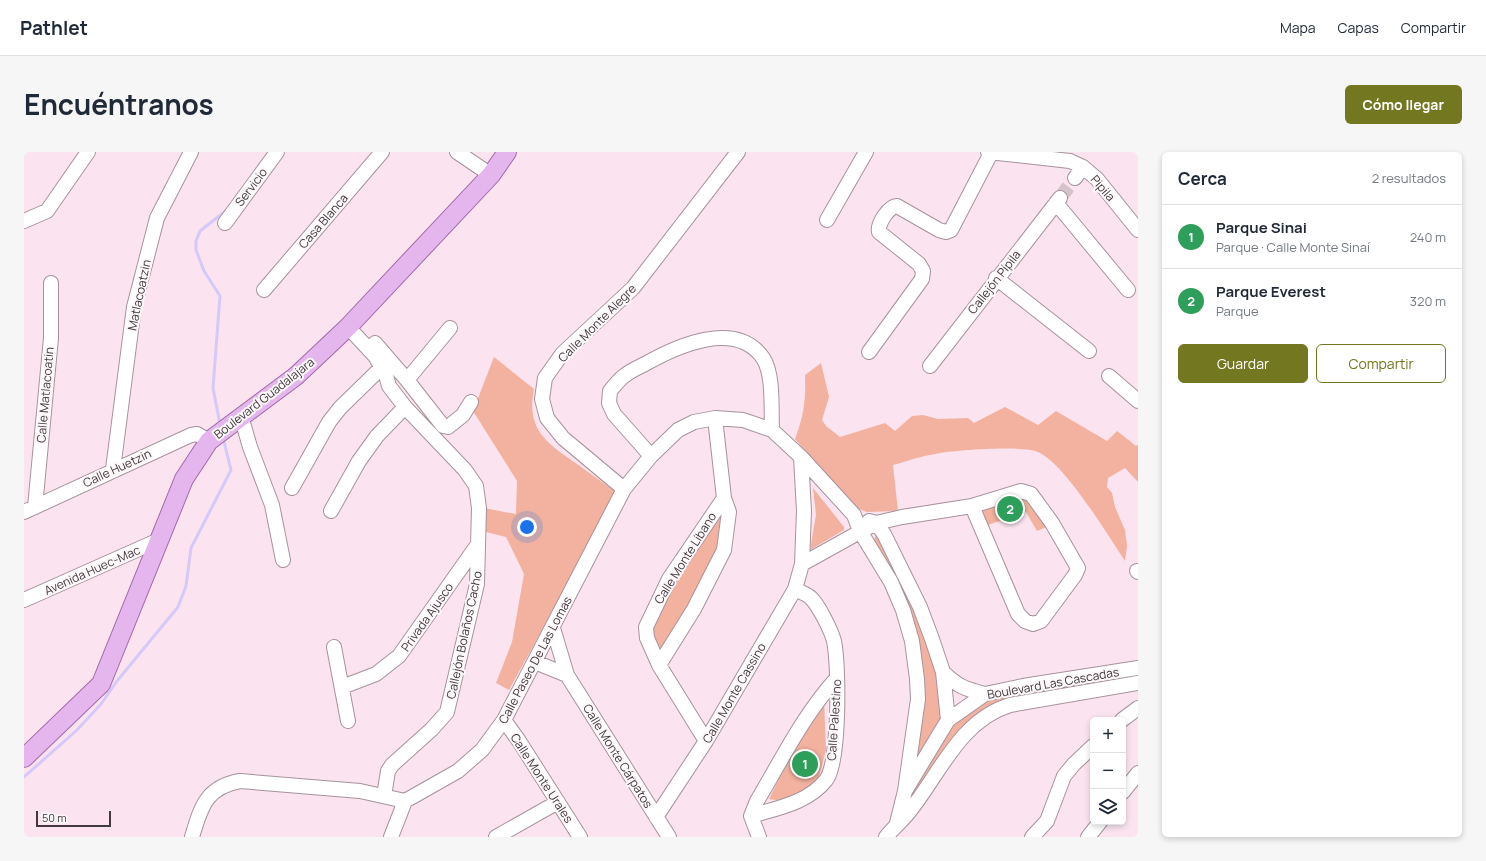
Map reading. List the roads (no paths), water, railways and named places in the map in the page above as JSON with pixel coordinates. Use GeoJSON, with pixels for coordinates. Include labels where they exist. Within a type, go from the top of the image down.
{"type":"FeatureCollection","features":[{"type":"Feature","properties":{"kind":"main road","name":"Boulevard Guadalajara"},"geometry":{"type":"LineString","coordinates":[[24,758],[101,684],[184,479],[213,439],[296,376],[351,323],[491,175],[507,152]]}},
{"type":"Feature","properties":{"kind":"street"},"geometry":{"type":"LineString","coordinates":[[24,221],[47,211],[88,152]]}},
{"type":"Feature","properties":{"kind":"street","name":"Matlacoatzin"},"geometry":{"type":"LineString","coordinates":[[113,469],[134,307],[157,218],[190,152]]}},
{"type":"Feature","properties":{"kind":"street","name":"Servicio"},"geometry":{"type":"LineString","coordinates":[[224,223],[278,152]]}},
{"type":"Feature","properties":{"kind":"street","name":"Casa Blanca"},"geometry":{"type":"LineString","coordinates":[[264,290],[382,152]]}},
{"type":"Feature","properties":{"kind":"street"},"geometry":{"type":"LineString","coordinates":[[457,152],[491,175]]}},
{"type":"Feature","properties":{"kind":"street"},"geometry":{"type":"LineString","coordinates":[[827,220],[866,152]]}},
{"type":"Feature","properties":{"kind":"street","name":"Calle Monte Alegre"},"geometry":{"type":"LineString","coordinates":[[624,489],[563,438],[547,418],[542,399],[545,378],[562,354],[633,288],[735,153]]}},
{"type":"Feature","properties":{"kind":"street"},"geometry":{"type":"LineString","coordinates":[[869,352],[922,279],[923,271],[919,264],[879,232],[879,226],[891,208],[898,206],[939,230],[946,232],[951,230],[990,153]]}},
{"type":"Feature","properties":{"kind":"street","name":"Pipila"},"geometry":{"type":"LineString","coordinates":[[990,153],[1070,161],[1083,167],[1097,179],[1138,230]]}},
{"type":"Feature","properties":{"kind":"street"},"geometry":{"type":"LineString","coordinates":[[1075,178],[1083,167]]}},
{"type":"Feature","properties":{"kind":"street","name":"Callejón Pípila"},"geometry":{"type":"LineString","coordinates":[[930,366],[996,278],[1058,201],[1128,290]]}},
{"type":"Feature","properties":{"kind":"street"},"geometry":{"type":"LineString","coordinates":[[996,278],[1089,351]]}},
{"type":"Feature","properties":{"kind":"street","name":"Calle Matlacoatin"},"geometry":{"type":"LineString","coordinates":[[27,510],[51,338],[51,283]]}},
{"type":"Feature","properties":{"kind":"street"},"geometry":{"type":"LineString","coordinates":[[351,323],[407,380],[443,426],[448,427],[463,415],[471,402]]}},
{"type":"Feature","properties":{"kind":"street","name":"Callejón Bolaños Cacho"},"geometry":{"type":"LineString","coordinates":[[351,323],[375,356],[382,367],[389,386],[405,407],[465,470],[476,486],[479,508],[477,584],[447,712],[432,730],[392,765],[388,771],[384,796]]}},
{"type":"Feature","properties":{"kind":"street"},"geometry":{"type":"LineString","coordinates":[[407,380],[450,328]]}},
{"type":"Feature","properties":{"kind":"street"},"geometry":{"type":"LineString","coordinates":[[651,456],[614,414],[609,403],[610,392],[625,375],[668,351],[705,339],[731,338],[750,346],[763,358],[769,373],[772,430],[801,457],[854,515],[860,531],[891,582],[912,641],[918,699],[905,791]]}},
{"type":"Feature","properties":{"kind":"street"},"geometry":{"type":"LineString","coordinates":[[292,488],[329,422],[340,408],[382,367]]}},
{"type":"Feature","properties":{"kind":"street"},"geometry":{"type":"LineString","coordinates":[[1110,376],[1138,400]]}},
{"type":"Feature","properties":{"kind":"street"},"geometry":{"type":"LineString","coordinates":[[331,511],[376,436],[405,407]]}},
{"type":"Feature","properties":{"kind":"street","name":"Calle Paseo De Las Lomas"},"geometry":{"type":"LineString","coordinates":[[405,801],[458,770],[482,750],[504,720],[624,489],[651,456],[678,430],[694,422],[715,418],[743,420],[772,430]]}},
{"type":"Feature","properties":{"kind":"street","name":"Calle Monte Líbano"},"geometry":{"type":"LineString","coordinates":[[659,665],[694,609],[724,550],[729,512],[724,498],[715,418]]}},
{"type":"Feature","properties":{"kind":"street"},"geometry":{"type":"LineString","coordinates":[[237,420],[250,447],[272,505],[283,560]]}},
{"type":"Feature","properties":{"kind":"street","name":"Calle Huetzin"},"geometry":{"type":"LineString","coordinates":[[27,510],[191,434],[197,434],[213,439]]}},
{"type":"Feature","properties":{"kind":"street","name":"Calle Monte Cassino"},"geometry":{"type":"LineString","coordinates":[[656,817],[706,741],[795,589],[802,564],[804,511],[801,457]]}},
{"type":"Feature","properties":{"kind":"street"},"geometry":{"type":"LineString","coordinates":[[802,564],[876,523],[902,517],[972,506],[1021,491],[1026,492],[1031,494],[1061,537],[1078,568],[1075,575],[1041,621],[1033,624],[1025,621],[1018,614],[972,506]]}},
{"type":"Feature","properties":{"kind":"street","name":"Calle Monte Líbano"},"geometry":{"type":"LineString","coordinates":[[706,741],[659,665],[647,638],[646,627],[669,579],[724,498]]}},
{"type":"Feature","properties":{"kind":"street"},"geometry":{"type":"LineString","coordinates":[[854,515],[876,523],[884,534],[920,607],[943,672],[948,720]]}},
{"type":"Feature","properties":{"kind":"street","name":"Avenida Huec-Mac"},"geometry":{"type":"LineString","coordinates":[[24,600],[159,540]]}},
{"type":"Feature","properties":{"kind":"street","name":"Privada Ajusco"},"geometry":{"type":"LineString","coordinates":[[342,687],[376,674],[399,656],[478,544]]}},
{"type":"Feature","properties":{"kind":"street","name":"Calle Palestino"},"geometry":{"type":"LineString","coordinates":[[751,816],[794,803],[814,793],[828,779],[834,754],[838,678],[834,640],[821,613],[811,598],[795,589]]}},
{"type":"Feature","properties":{"kind":"street","name":"Calle Monte Cárpatos"},"geometry":{"type":"LineString","coordinates":[[553,628],[567,675],[669,837]]}},
{"type":"Feature","properties":{"kind":"street"},"geometry":{"type":"LineString","coordinates":[[334,647],[348,720]]}},
{"type":"Feature","properties":{"kind":"street"},"geometry":{"type":"LineString","coordinates":[[535,662],[567,675]]}},
{"type":"Feature","properties":{"kind":"street","name":"Boulevard Las Cascadas"},"geometry":{"type":"LineString","coordinates":[[897,823],[905,791],[948,720],[985,694],[1023,686],[1138,668]]}},
{"type":"Feature","properties":{"kind":"street"},"geometry":{"type":"LineString","coordinates":[[943,672],[953,682],[963,688],[985,694]]}},
{"type":"Feature","properties":{"kind":"street"},"geometry":{"type":"LineString","coordinates":[[759,837],[751,816],[757,801],[809,714],[825,691],[838,678]]}},
{"type":"Feature","properties":{"kind":"street","name":"Boulevard Las Cascadas"},"geometry":{"type":"LineString","coordinates":[[886,837],[897,823],[908,813],[964,735],[985,716],[998,708],[1138,683]]}},
{"type":"Feature","properties":{"kind":"street"},"geometry":{"type":"LineString","coordinates":[[1126,717],[1138,708]]}},
{"type":"Feature","properties":{"kind":"street","name":"Calle Monte Urales"},"geometry":{"type":"LineString","coordinates":[[504,720],[580,837]]}},
{"type":"Feature","properties":{"kind":"street"},"geometry":{"type":"LineString","coordinates":[[1032,837],[1047,821],[1064,776],[1090,749]]}},
{"type":"Feature","properties":{"kind":"street"},"geometry":{"type":"LineString","coordinates":[[1125,789],[1138,773]]}},
{"type":"Feature","properties":{"kind":"street"},"geometry":{"type":"LineString","coordinates":[[192,837],[200,808],[214,791],[227,784],[240,782],[360,792],[405,801],[391,837]]}},
{"type":"Feature","properties":{"kind":"street"},"geometry":{"type":"LineString","coordinates":[[496,837],[558,802]]}},
{"type":"Feature","properties":{"kind":"street"},"geometry":{"type":"LineString","coordinates":[[1088,837],[1098,825]]}},
{"type":"Feature","properties":{"kind":"waterway"},"geometry":{"type":"LineString","coordinates":[[220,424],[213,388],[220,296],[204,271],[196,250],[196,241],[200,231],[228,209]]}},
{"type":"Feature","properties":{"kind":"waterway"},"geometry":{"type":"LineString","coordinates":[[24,777],[77,730],[101,704],[117,681],[178,607],[186,586],[191,548],[231,470],[223,438]]}},
{"type":"Feature","properties":{"kind":"tunnel"},"geometry":{"type":"LineString","coordinates":[[1060,198],[1075,178]]}},
{"type":"Feature","properties":{"kind":"place","name":"Parque Everest"},"geometry":{"type":"Point","coordinates":[1010,509]}},
{"type":"Feature","properties":{"kind":"place","name":"Parque Sinai"},"geometry":{"type":"Point","coordinates":[805,764]}}]}
